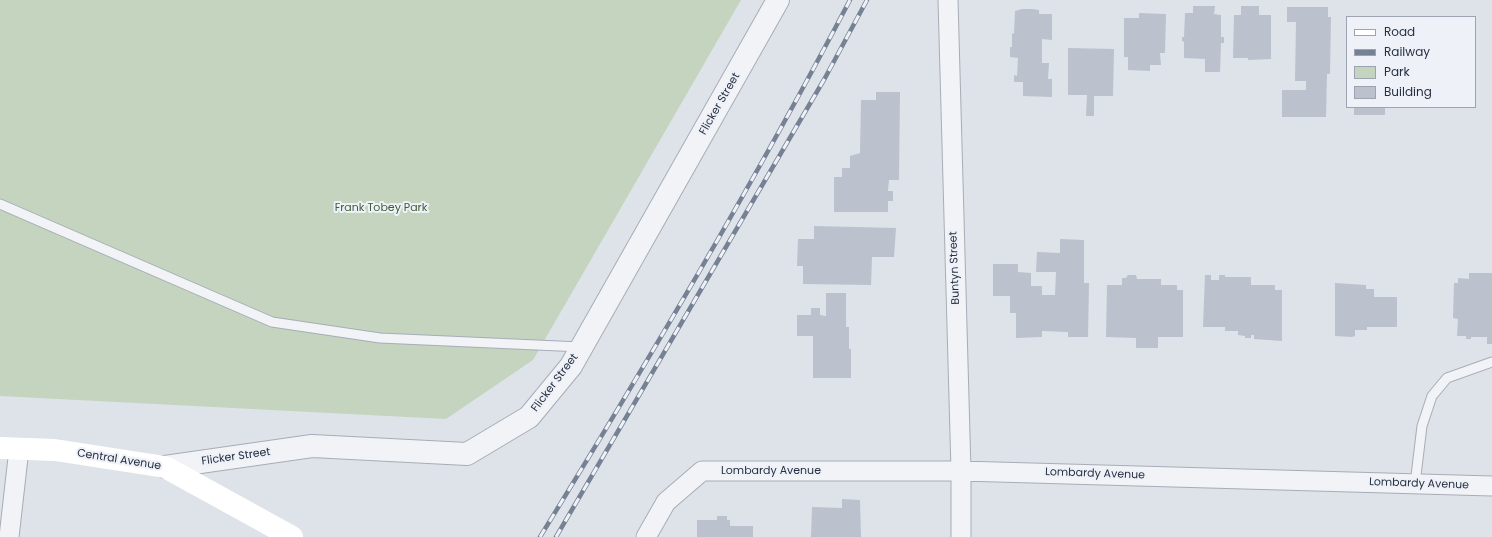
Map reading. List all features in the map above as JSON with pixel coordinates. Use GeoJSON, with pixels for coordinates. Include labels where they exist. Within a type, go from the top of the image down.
{"type":"FeatureCollection","features":[{"type":"Feature","properties":{"kind":"main road","name":"Central Avenue"},"geometry":{"type":"LineString","coordinates":[[9,448],[55,450],[165,466],[292,537]]}},
{"type":"Feature","properties":{"kind":"street","name":"Flicker Street"},"geometry":{"type":"LineString","coordinates":[[165,466],[312,446],[467,454],[529,418],[571,366],[778,0]]}},
{"type":"Feature","properties":{"kind":"street","name":"Buntyn Street"},"geometry":{"type":"LineString","coordinates":[[948,0],[961,470],[961,537]]}},
{"type":"Feature","properties":{"kind":"street"},"geometry":{"type":"LineString","coordinates":[[9,448],[9,537]]}},
{"type":"Feature","properties":{"kind":"street","name":"Lombardy Avenue"},"geometry":{"type":"LineString","coordinates":[[646,537],[666,502],[702,471],[961,470],[1492,486]]}},
{"type":"Feature","properties":{"kind":"lane"},"geometry":{"type":"LineString","coordinates":[[0,204],[272,322],[380,338],[582,347]]}},
{"type":"Feature","properties":{"kind":"lane"},"geometry":{"type":"LineString","coordinates":[[1415,484],[1422,426],[1432,396],[1447,378],[1492,362]]}},
{"type":"Feature","properties":{"kind":"green space","name":"Frank Tobey Park"},"geometry":{"type":"Polygon","coordinates":[[[0,0],[741,0],[533,360],[446,419],[0,396],[0,0]]]}},
{"type":"Feature","properties":{"kind":"building"},"geometry":{"type":"Polygon","coordinates":[[[1193,6],[1215,6],[1214,14],[1221,15],[1221,37],[1224,37],[1224,43],[1221,43],[1220,72],[1205,72],[1205,59],[1184,58],[1184,42],[1182,41],[1182,37],[1184,37],[1185,13],[1193,13],[1193,6]]]}},
{"type":"Feature","properties":{"kind":"building"},"geometry":{"type":"Polygon","coordinates":[[[1241,6],[1259,6],[1259,15],[1271,15],[1271,59],[1248,60],[1248,58],[1233,58],[1234,15],[1241,15],[1241,6]]]}},
{"type":"Feature","properties":{"kind":"building"},"geometry":{"type":"Polygon","coordinates":[[[1287,7],[1328,7],[1328,17],[1331,17],[1330,74],[1327,74],[1326,117],[1282,117],[1282,90],[1306,90],[1306,81],[1295,81],[1296,22],[1287,22],[1287,7]]]}},
{"type":"Feature","properties":{"kind":"building"},"geometry":{"type":"Polygon","coordinates":[[[1022,9],[1039,10],[1039,14],[1052,14],[1052,40],[1042,39],[1042,63],[1049,63],[1048,79],[1052,79],[1052,97],[1023,96],[1023,82],[1014,82],[1014,75],[1017,76],[1018,58],[1010,57],[1010,47],[1012,47],[1012,33],[1014,34],[1015,11],[1022,9]]]}},
{"type":"Feature","properties":{"kind":"building"},"geometry":{"type":"Polygon","coordinates":[[[1139,13],[1166,14],[1165,53],[1160,53],[1161,65],[1150,65],[1150,71],[1128,70],[1128,57],[1124,57],[1124,18],[1139,18],[1139,13]]]}},
{"type":"Feature","properties":{"kind":"building"},"geometry":{"type":"Polygon","coordinates":[[[1068,48],[1114,49],[1113,96],[1094,96],[1094,116],[1086,116],[1087,95],[1068,95],[1068,48]]]}},
{"type":"Feature","properties":{"kind":"building"},"geometry":{"type":"Polygon","coordinates":[[[876,92],[900,92],[899,180],[889,180],[888,191],[893,191],[893,201],[888,201],[888,212],[834,212],[834,177],[842,177],[842,168],[850,168],[850,156],[860,153],[861,100],[876,100],[876,92]]]}},
{"type":"Feature","properties":{"kind":"building"},"geometry":{"type":"Polygon","coordinates":[[[1354,108],[1385,108],[1385,115],[1354,115],[1354,108]]]}},
{"type":"Feature","properties":{"kind":"building"},"geometry":{"type":"Polygon","coordinates":[[[814,226],[896,228],[894,257],[872,257],[871,285],[803,284],[803,266],[797,266],[798,239],[814,239],[814,226]]]}},
{"type":"Feature","properties":{"kind":"building"},"geometry":{"type":"Polygon","coordinates":[[[1060,239],[1084,240],[1084,283],[1089,283],[1088,337],[1068,337],[1068,332],[1042,331],[1042,337],[1016,338],[1016,313],[1010,313],[1010,296],[993,296],[993,264],[1018,264],[1018,272],[1031,273],[1031,286],[1042,286],[1042,295],[1055,295],[1056,272],[1036,272],[1037,252],[1060,253],[1060,239]]]}},
{"type":"Feature","properties":{"kind":"building"},"geometry":{"type":"Polygon","coordinates":[[[1469,273],[1492,273],[1492,344],[1487,344],[1487,337],[1471,337],[1471,339],[1466,339],[1466,336],[1457,336],[1458,319],[1453,318],[1454,283],[1458,283],[1458,278],[1469,279],[1469,273]]]}},
{"type":"Feature","properties":{"kind":"building"},"geometry":{"type":"Polygon","coordinates":[[[1128,275],[1136,275],[1137,279],[1161,279],[1161,285],[1177,285],[1177,290],[1183,290],[1183,337],[1158,337],[1158,348],[1136,348],[1136,338],[1106,337],[1107,285],[1122,285],[1122,278],[1126,278],[1128,275]]]}},
{"type":"Feature","properties":{"kind":"building"},"geometry":{"type":"Polygon","coordinates":[[[1205,275],[1211,275],[1211,280],[1219,280],[1219,275],[1225,275],[1225,277],[1251,277],[1251,285],[1275,285],[1275,290],[1282,290],[1282,341],[1254,339],[1254,335],[1251,335],[1251,338],[1245,338],[1245,336],[1238,335],[1238,331],[1225,331],[1225,327],[1203,327],[1205,275]]]}},
{"type":"Feature","properties":{"kind":"building"},"geometry":{"type":"Polygon","coordinates":[[[1335,283],[1366,285],[1366,289],[1374,289],[1374,297],[1397,297],[1397,327],[1367,327],[1367,330],[1355,330],[1355,336],[1352,337],[1335,336],[1335,283]]]}},
{"type":"Feature","properties":{"kind":"building"},"geometry":{"type":"Polygon","coordinates":[[[826,293],[846,293],[846,327],[849,327],[851,378],[813,378],[813,336],[797,336],[797,315],[811,315],[811,308],[820,308],[820,315],[826,316],[826,293]]]}},
{"type":"Feature","properties":{"kind":"building"},"geometry":{"type":"Polygon","coordinates":[[[842,499],[860,500],[861,537],[811,537],[812,507],[842,508],[842,499]]]}},
{"type":"Feature","properties":{"kind":"building"},"geometry":{"type":"Polygon","coordinates":[[[717,516],[727,516],[727,520],[730,520],[730,526],[753,526],[753,537],[697,537],[697,520],[717,520],[717,516]]]}},
{"type":"Feature","properties":{"kind":"railway"},"geometry":{"type":"LineString","coordinates":[[540,537],[700,271],[814,68],[850,0]]}},
{"type":"Feature","properties":{"kind":"railway"},"geometry":{"type":"LineString","coordinates":[[556,537],[825,78],[867,0]]}}]}
